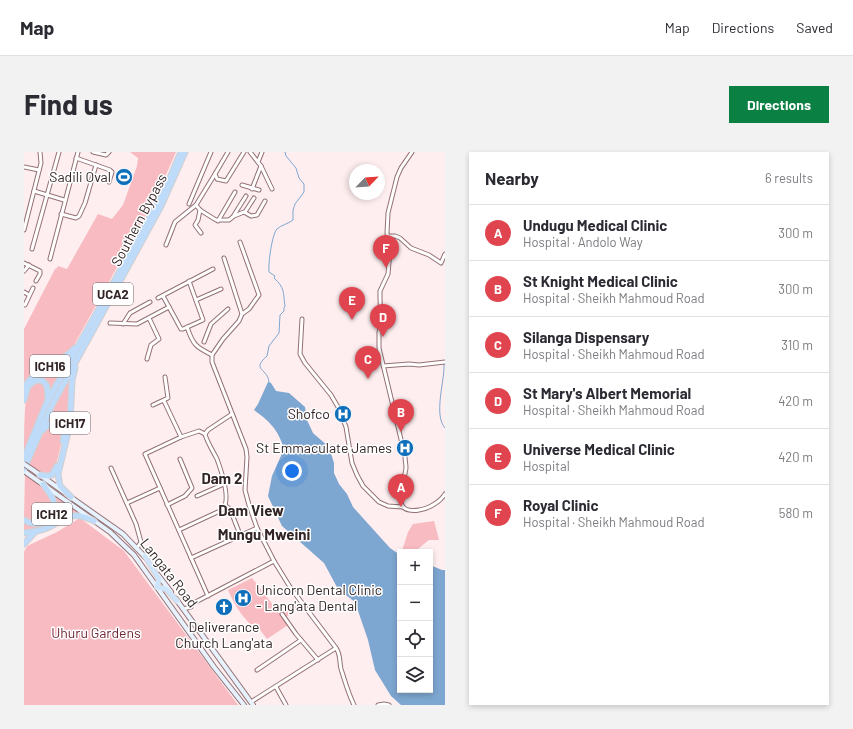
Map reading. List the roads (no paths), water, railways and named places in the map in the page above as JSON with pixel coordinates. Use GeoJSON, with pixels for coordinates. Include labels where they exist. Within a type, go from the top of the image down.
{"type":"FeatureCollection","features":[{"type":"Feature","properties":{"kind":"highway","name":"Southern Bypass"},"geometry":{"type":"LineString","coordinates":[[24,470],[52,405],[82,345],[164,192],[181,152]]}},
{"type":"Feature","properties":{"kind":"highway","name":"Southern Bypass"},"geometry":{"type":"LineString","coordinates":[[24,458],[47,402],[82,345],[161,206],[185,152]]}},
{"type":"Feature","properties":{"kind":"highway","name":"ICH16"},"geometry":{"type":"LineString","coordinates":[[24,389],[33,376],[64,358],[82,345]]}},
{"type":"Feature","properties":{"kind":"highway","name":"ICH17"},"geometry":{"type":"LineString","coordinates":[[71,497],[60,486],[58,474],[70,424],[73,374],[82,345]]}},
{"type":"Feature","properties":{"kind":"highway"},"geometry":{"type":"LineString","coordinates":[[24,400],[28,386],[34,381],[39,380],[44,382],[47,386],[47,402]]}},
{"type":"Feature","properties":{"kind":"highway"},"geometry":{"type":"LineString","coordinates":[[39,435],[47,425],[54,423],[60,425],[64,433],[55,472],[49,476],[40,475]]}},
{"type":"Feature","properties":{"kind":"highway","name":"ICH12"},"geometry":{"type":"LineString","coordinates":[[24,520],[35,525],[45,522],[51,516],[54,506],[51,496],[43,484]]}},
{"type":"Feature","properties":{"kind":"highway"},"geometry":{"type":"LineString","coordinates":[[24,533],[38,531],[72,516],[80,515],[94,521]]}},
{"type":"Feature","properties":{"kind":"highway"},"geometry":{"type":"LineString","coordinates":[[24,544],[45,522]]}},
{"type":"Feature","properties":{"kind":"main road","name":"Langata Road"},"geometry":{"type":"LineString","coordinates":[[24,464],[123,534],[145,556],[252,704]]}},
{"type":"Feature","properties":{"kind":"main road","name":"Langata Road"},"geometry":{"type":"LineString","coordinates":[[24,470],[94,521],[122,543],[134,555],[209,660],[244,705]]}},
{"type":"Feature","properties":{"kind":"main road"},"geometry":{"type":"LineString","coordinates":[[145,556],[159,579],[157,587],[166,588],[178,601]]}},
{"type":"Feature","properties":{"kind":"main road"},"geometry":{"type":"LineString","coordinates":[[209,660],[216,653]]}},
{"type":"Feature","properties":{"kind":"street"},"geometry":{"type":"LineString","coordinates":[[24,230],[42,159],[40,152]]}},
{"type":"Feature","properties":{"kind":"street"},"geometry":{"type":"LineString","coordinates":[[32,249],[59,152]]}},
{"type":"Feature","properties":{"kind":"street"},"geometry":{"type":"LineString","coordinates":[[50,259],[64,200],[78,152]]}},
{"type":"Feature","properties":{"kind":"street"},"geometry":{"type":"LineString","coordinates":[[93,152],[106,155],[109,152]]}},
{"type":"Feature","properties":{"kind":"street"},"geometry":{"type":"LineString","coordinates":[[189,204],[211,152]]}},
{"type":"Feature","properties":{"kind":"street"},"geometry":{"type":"LineString","coordinates":[[166,245],[175,222],[196,205],[228,152]]}},
{"type":"Feature","properties":{"kind":"street"},"geometry":{"type":"LineString","coordinates":[[215,174],[217,179],[226,181],[244,152]]}},
{"type":"Feature","properties":{"kind":"street"},"geometry":{"type":"LineString","coordinates":[[250,152],[261,166],[272,189]]}},
{"type":"Feature","properties":{"kind":"street"},"geometry":{"type":"LineString","coordinates":[[258,162],[262,152]]}},
{"type":"Feature","properties":{"kind":"street"},"geometry":{"type":"LineString","coordinates":[[403,507],[401,500],[406,468],[405,456],[388,380],[379,348],[381,326],[380,292],[388,274],[390,251],[387,226],[388,213],[397,177],[401,168],[412,152]]}},
{"type":"Feature","properties":{"kind":"street"},"geometry":{"type":"LineString","coordinates":[[76,158],[111,171],[109,182]]}},
{"type":"Feature","properties":{"kind":"street"},"geometry":{"type":"LineString","coordinates":[[61,214],[76,218],[79,216],[85,203],[96,165]]}},
{"type":"Feature","properties":{"kind":"street"},"geometry":{"type":"LineString","coordinates":[[252,189],[261,166]]}},
{"type":"Feature","properties":{"kind":"street"},"geometry":{"type":"LineString","coordinates":[[24,167],[39,170]]}},
{"type":"Feature","properties":{"kind":"street"},"geometry":{"type":"LineString","coordinates":[[242,185],[259,190]]}},
{"type":"Feature","properties":{"kind":"street"},"geometry":{"type":"LineString","coordinates":[[34,191],[64,200]]}},
{"type":"Feature","properties":{"kind":"street"},"geometry":{"type":"LineString","coordinates":[[218,221],[235,192]]}},
{"type":"Feature","properties":{"kind":"street"},"geometry":{"type":"LineString","coordinates":[[234,216],[246,196]]}},
{"type":"Feature","properties":{"kind":"street"},"geometry":{"type":"LineString","coordinates":[[245,212],[254,198]]}},
{"type":"Feature","properties":{"kind":"street"},"geometry":{"type":"LineString","coordinates":[[196,205],[200,210],[218,221],[229,220],[240,212],[245,212],[251,216],[257,216],[265,201]]}},
{"type":"Feature","properties":{"kind":"street"},"geometry":{"type":"LineString","coordinates":[[200,210],[198,220],[195,225],[201,233]]}},
{"type":"Feature","properties":{"kind":"street"},"geometry":{"type":"LineString","coordinates":[[388,236],[400,238],[411,248],[429,255],[441,263],[445,254]]}},
{"type":"Feature","properties":{"kind":"street"},"geometry":{"type":"LineString","coordinates":[[240,242],[259,295],[249,308],[242,314],[239,321],[223,339],[212,355],[214,369],[246,449],[245,490],[258,528],[274,561],[290,587],[336,648],[339,654],[346,687],[354,705]]}},
{"type":"Feature","properties":{"kind":"street"},"geometry":{"type":"LineString","coordinates":[[224,258],[242,314]]}},
{"type":"Feature","properties":{"kind":"street"},"geometry":{"type":"LineString","coordinates":[[24,263],[40,271],[36,281]]}},
{"type":"Feature","properties":{"kind":"street"},"geometry":{"type":"LineString","coordinates":[[24,271],[29,265]]}},
{"type":"Feature","properties":{"kind":"street"},"geometry":{"type":"LineString","coordinates":[[158,298],[213,269]]}},
{"type":"Feature","properties":{"kind":"street"},"geometry":{"type":"LineString","coordinates":[[189,281],[203,320],[211,324]]}},
{"type":"Feature","properties":{"kind":"street"},"geometry":{"type":"LineString","coordinates":[[25,305],[33,288]]}},
{"type":"Feature","properties":{"kind":"street"},"geometry":{"type":"LineString","coordinates":[[196,300],[221,289]]}},
{"type":"Feature","properties":{"kind":"street"},"geometry":{"type":"LineString","coordinates":[[24,292],[29,295]]}},
{"type":"Feature","properties":{"kind":"street"},"geometry":{"type":"LineString","coordinates":[[163,296],[180,328],[183,329],[203,320]]}},
{"type":"Feature","properties":{"kind":"street"},"geometry":{"type":"LineString","coordinates":[[123,324],[130,313],[150,302]]}},
{"type":"Feature","properties":{"kind":"street"},"geometry":{"type":"LineString","coordinates":[[110,323],[137,324],[169,307]]}},
{"type":"Feature","properties":{"kind":"street"},"geometry":{"type":"LineString","coordinates":[[204,342],[211,324],[228,309]]}},
{"type":"Feature","properties":{"kind":"street"},"geometry":{"type":"LineString","coordinates":[[147,359],[152,344],[160,339],[149,318]]}},
{"type":"Feature","properties":{"kind":"street"},"geometry":{"type":"LineString","coordinates":[[302,319],[300,354],[305,363],[331,394],[338,407],[346,427],[352,462],[363,486],[379,502],[388,506],[403,507],[412,510],[424,509],[440,500],[445,494]]}},
{"type":"Feature","properties":{"kind":"street"},"geometry":{"type":"LineString","coordinates":[[187,327],[195,346],[212,355]]}},
{"type":"Feature","properties":{"kind":"street"},"geometry":{"type":"LineString","coordinates":[[383,366],[409,364],[419,365],[445,362]]}},
{"type":"Feature","properties":{"kind":"street"},"geometry":{"type":"LineString","coordinates":[[153,406],[164,401],[168,397],[165,377]]}},
{"type":"Feature","properties":{"kind":"street"},"geometry":{"type":"LineString","coordinates":[[164,401],[181,437]]}},
{"type":"Feature","properties":{"kind":"street"},"geometry":{"type":"LineString","coordinates":[[205,434],[208,430],[232,414]]}},
{"type":"Feature","properties":{"kind":"street"},"geometry":{"type":"LineString","coordinates":[[178,530],[222,510],[226,506],[227,495],[219,465],[205,434],[199,431],[181,437],[145,454],[178,530],[208,596]]}},
{"type":"Feature","properties":{"kind":"street"},"geometry":{"type":"LineString","coordinates":[[167,504],[185,496],[192,488],[180,459]]}},
{"type":"Feature","properties":{"kind":"street"},"geometry":{"type":"LineString","coordinates":[[111,468],[136,524],[141,542],[137,548]]}},
{"type":"Feature","properties":{"kind":"street"},"geometry":{"type":"LineString","coordinates":[[197,496],[224,484]]}},
{"type":"Feature","properties":{"kind":"street"},"geometry":{"type":"LineString","coordinates":[[127,503],[160,488]]}},
{"type":"Feature","properties":{"kind":"street"},"geometry":{"type":"LineString","coordinates":[[226,506],[230,509],[239,532]]}},
{"type":"Feature","properties":{"kind":"street"},"geometry":{"type":"LineString","coordinates":[[191,558],[258,528]]}},
{"type":"Feature","properties":{"kind":"street"},"geometry":{"type":"LineString","coordinates":[[183,609],[191,607],[190,605],[274,561]]}},
{"type":"Feature","properties":{"kind":"street"},"geometry":{"type":"LineString","coordinates":[[187,614],[191,608],[190,605]]}},
{"type":"Feature","properties":{"kind":"street"},"geometry":{"type":"LineString","coordinates":[[282,614],[318,660]]}},
{"type":"Feature","properties":{"kind":"street"},"geometry":{"type":"LineString","coordinates":[[257,670],[302,640]]}},
{"type":"Feature","properties":{"kind":"street"},"geometry":{"type":"LineString","coordinates":[[252,704],[276,686],[336,648]]}},
{"type":"Feature","properties":{"kind":"street"},"geometry":{"type":"LineString","coordinates":[[276,686],[286,705]]}},
{"type":"Feature","properties":{"kind":"street"},"geometry":{"type":"LineString","coordinates":[[378,705],[390,705]]}},
{"type":"Feature","properties":{"kind":"water"},"geometry":{"type":"Polygon","coordinates":[[[268,382],[271,383],[276,391],[289,393],[305,407],[307,420],[313,433],[329,447],[334,463],[334,473],[353,507],[390,548],[397,553],[397,693],[433,693],[433,566],[445,570],[445,705],[401,705],[391,696],[375,670],[368,640],[355,602],[338,589],[324,563],[282,526],[268,496],[272,476],[284,449],[282,442],[273,426],[254,410],[268,382]]]}},
{"type":"Feature","properties":{"kind":"waterway"},"geometry":{"type":"LineString","coordinates":[[269,383],[268,378],[260,367],[260,364],[267,356],[269,346],[279,333],[280,315],[284,311],[285,306],[282,288],[274,278],[275,276],[269,272],[271,249],[275,232],[277,229],[293,220],[293,210],[295,204],[304,192],[304,184],[299,178],[296,168],[286,156],[285,152]]}},
{"type":"Feature","properties":{"kind":"waterway"},"geometry":{"type":"LineString","coordinates":[[444,364],[440,398],[440,415],[445,428]]}},
{"type":"Feature","properties":{"kind":"place","name":"Sadili Oval"},"geometry":{"type":"Point","coordinates":[124,177]}},
{"type":"Feature","properties":{"kind":"place","name":"Royal Clinic"},"geometry":{"type":"Point","coordinates":[386,268]}},
{"type":"Feature","properties":{"kind":"place","name":"Universe Medical Clinic"},"geometry":{"type":"Point","coordinates":[352,320]}},
{"type":"Feature","properties":{"kind":"place","name":"St Mary's Albert Memorial"},"geometry":{"type":"Point","coordinates":[383,337]}},
{"type":"Feature","properties":{"kind":"place","name":"Silanga Dispensary"},"geometry":{"type":"Point","coordinates":[368,379]}},
{"type":"Feature","properties":{"kind":"place","name":"Shofco"},"geometry":{"type":"Point","coordinates":[343,414]}},
{"type":"Feature","properties":{"kind":"place","name":"St Knight Medical Clinic"},"geometry":{"type":"Point","coordinates":[401,432]}},
{"type":"Feature","properties":{"kind":"place","name":"St Emmaculate James"},"geometry":{"type":"Point","coordinates":[405,448]}},
{"type":"Feature","properties":{"kind":"place","name":"Undugu Medical Clinic"},"geometry":{"type":"Point","coordinates":[401,507]}},
{"type":"Feature","properties":{"kind":"place","name":"Unicorn Dental Clinic - Lang'ata Dental"},"geometry":{"type":"Point","coordinates":[243,598]}},
{"type":"Feature","properties":{"kind":"place","name":"Deliverance Church Lang'ata"},"geometry":{"type":"Point","coordinates":[224,607]}},
{"type":"Feature","properties":{"kind":"district","name":"Dam 2"},"geometry":{"type":"Point","coordinates":[222,479]}},
{"type":"Feature","properties":{"kind":"district","name":"Dam View"},"geometry":{"type":"Point","coordinates":[251,511]}},
{"type":"Feature","properties":{"kind":"district","name":"Mungu Mweini"},"geometry":{"type":"Point","coordinates":[264,535]}},
{"type":"Feature","properties":{"kind":"park label","name":"Uhuru Gardens"},"geometry":{"type":"Point","coordinates":[96,633]}}]}
